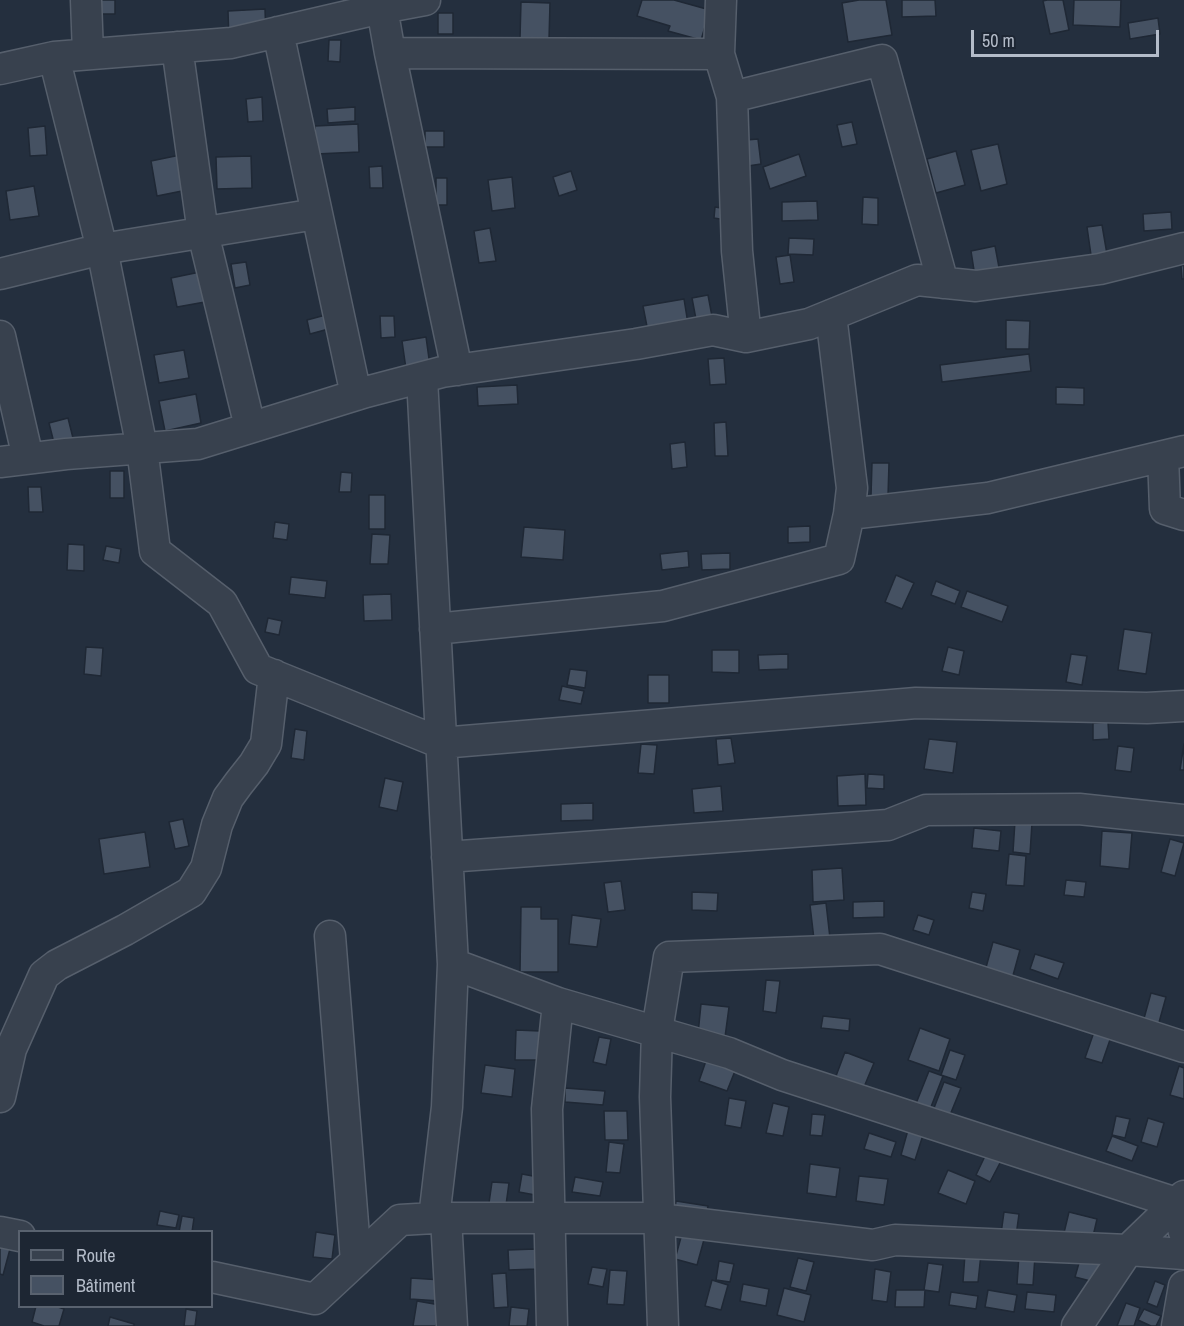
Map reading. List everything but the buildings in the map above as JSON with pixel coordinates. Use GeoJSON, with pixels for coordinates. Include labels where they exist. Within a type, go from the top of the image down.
{"type":"FeatureCollection","features":[{"type":"Feature","properties":{"kind":"street"},"geometry":{"type":"LineString","coordinates":[[86,0],[88,54]]}},
{"type":"Feature","properties":{"kind":"street"},"geometry":{"type":"LineString","coordinates":[[0,69],[54,57],[231,43],[425,0]]}},
{"type":"Feature","properties":{"kind":"street"},"geometry":{"type":"LineString","coordinates":[[721,0],[719,54],[732,97],[737,251],[746,337]]}},
{"type":"Feature","properties":{"kind":"street"},"geometry":{"type":"LineString","coordinates":[[382,8],[457,370]]}},
{"type":"Feature","properties":{"kind":"street"},"geometry":{"type":"LineString","coordinates":[[278,32],[356,395]]}},
{"type":"Feature","properties":{"kind":"street"},"geometry":{"type":"LineString","coordinates":[[177,47],[203,233],[250,427]]}},
{"type":"Feature","properties":{"kind":"street"},"geometry":{"type":"LineString","coordinates":[[390,53],[719,54]]}},
{"type":"Feature","properties":{"kind":"street"},"geometry":{"type":"LineString","coordinates":[[54,57],[102,249],[142,448],[155,551],[222,603],[258,669],[441,743],[915,703],[1147,708],[1184,706]]}},
{"type":"Feature","properties":{"kind":"street"},"geometry":{"type":"LineString","coordinates":[[732,97],[882,60],[943,283]]}},
{"type":"Feature","properties":{"kind":"street"},"geometry":{"type":"LineString","coordinates":[[0,274],[102,249],[316,214]]}},
{"type":"Feature","properties":{"kind":"street"},"geometry":{"type":"LineString","coordinates":[[0,336],[14,460],[198,444],[356,395],[457,370],[636,345],[713,330],[746,337],[809,324],[917,280],[976,286],[1100,269],[1184,249]]}},
{"type":"Feature","properties":{"kind":"street"},"geometry":{"type":"LineString","coordinates":[[435,629],[663,606],[839,559],[852,488],[831,315]]}},
{"type":"Feature","properties":{"kind":"street"},"geometry":{"type":"LineString","coordinates":[[422,378],[453,964],[440,1218],[452,1326]]}},
{"type":"Feature","properties":{"kind":"street"},"geometry":{"type":"LineString","coordinates":[[849,514],[988,498],[1174,454],[1165,509],[1184,515]]}},
{"type":"Feature","properties":{"kind":"street"},"geometry":{"type":"LineString","coordinates":[[0,1097],[11,1049],[44,975],[57,965],[191,892],[206,868],[217,825],[228,798],[266,744],[274,675]]}},
{"type":"Feature","properties":{"kind":"street"},"geometry":{"type":"LineString","coordinates":[[447,857],[888,825],[926,810],[1079,809],[1184,820]]}},
{"type":"Feature","properties":{"kind":"street"},"geometry":{"type":"LineString","coordinates":[[330,936],[356,1261]]}},
{"type":"Feature","properties":{"kind":"street"},"geometry":{"type":"LineString","coordinates":[[663,1326],[656,1097],[657,1031],[669,957],[880,949],[1184,1047]]}},
{"type":"Feature","properties":{"kind":"street"},"geometry":{"type":"LineString","coordinates":[[453,964],[558,1004],[729,1053],[782,1075],[1180,1200]]}},
{"type":"Feature","properties":{"kind":"street"},"geometry":{"type":"LineString","coordinates":[[552,1326],[547,1109],[558,1004]]}},
{"type":"Feature","properties":{"kind":"street"},"geometry":{"type":"LineString","coordinates":[[1180,1200],[1184,1232]]}},
{"type":"Feature","properties":{"kind":"street"},"geometry":{"type":"LineString","coordinates":[[1077,1326],[1128,1250],[1180,1200]]}},
{"type":"Feature","properties":{"kind":"street"},"geometry":{"type":"LineString","coordinates":[[213,1277],[315,1299],[400,1220],[440,1218],[659,1219],[873,1245],[895,1240],[1184,1254]]}},
{"type":"Feature","properties":{"kind":"street"},"geometry":{"type":"LineString","coordinates":[[0,1232],[18,1236]]}},
{"type":"Feature","properties":{"kind":"street"},"geometry":{"type":"LineString","coordinates":[[1177,1326],[1184,1286]]}}]}
